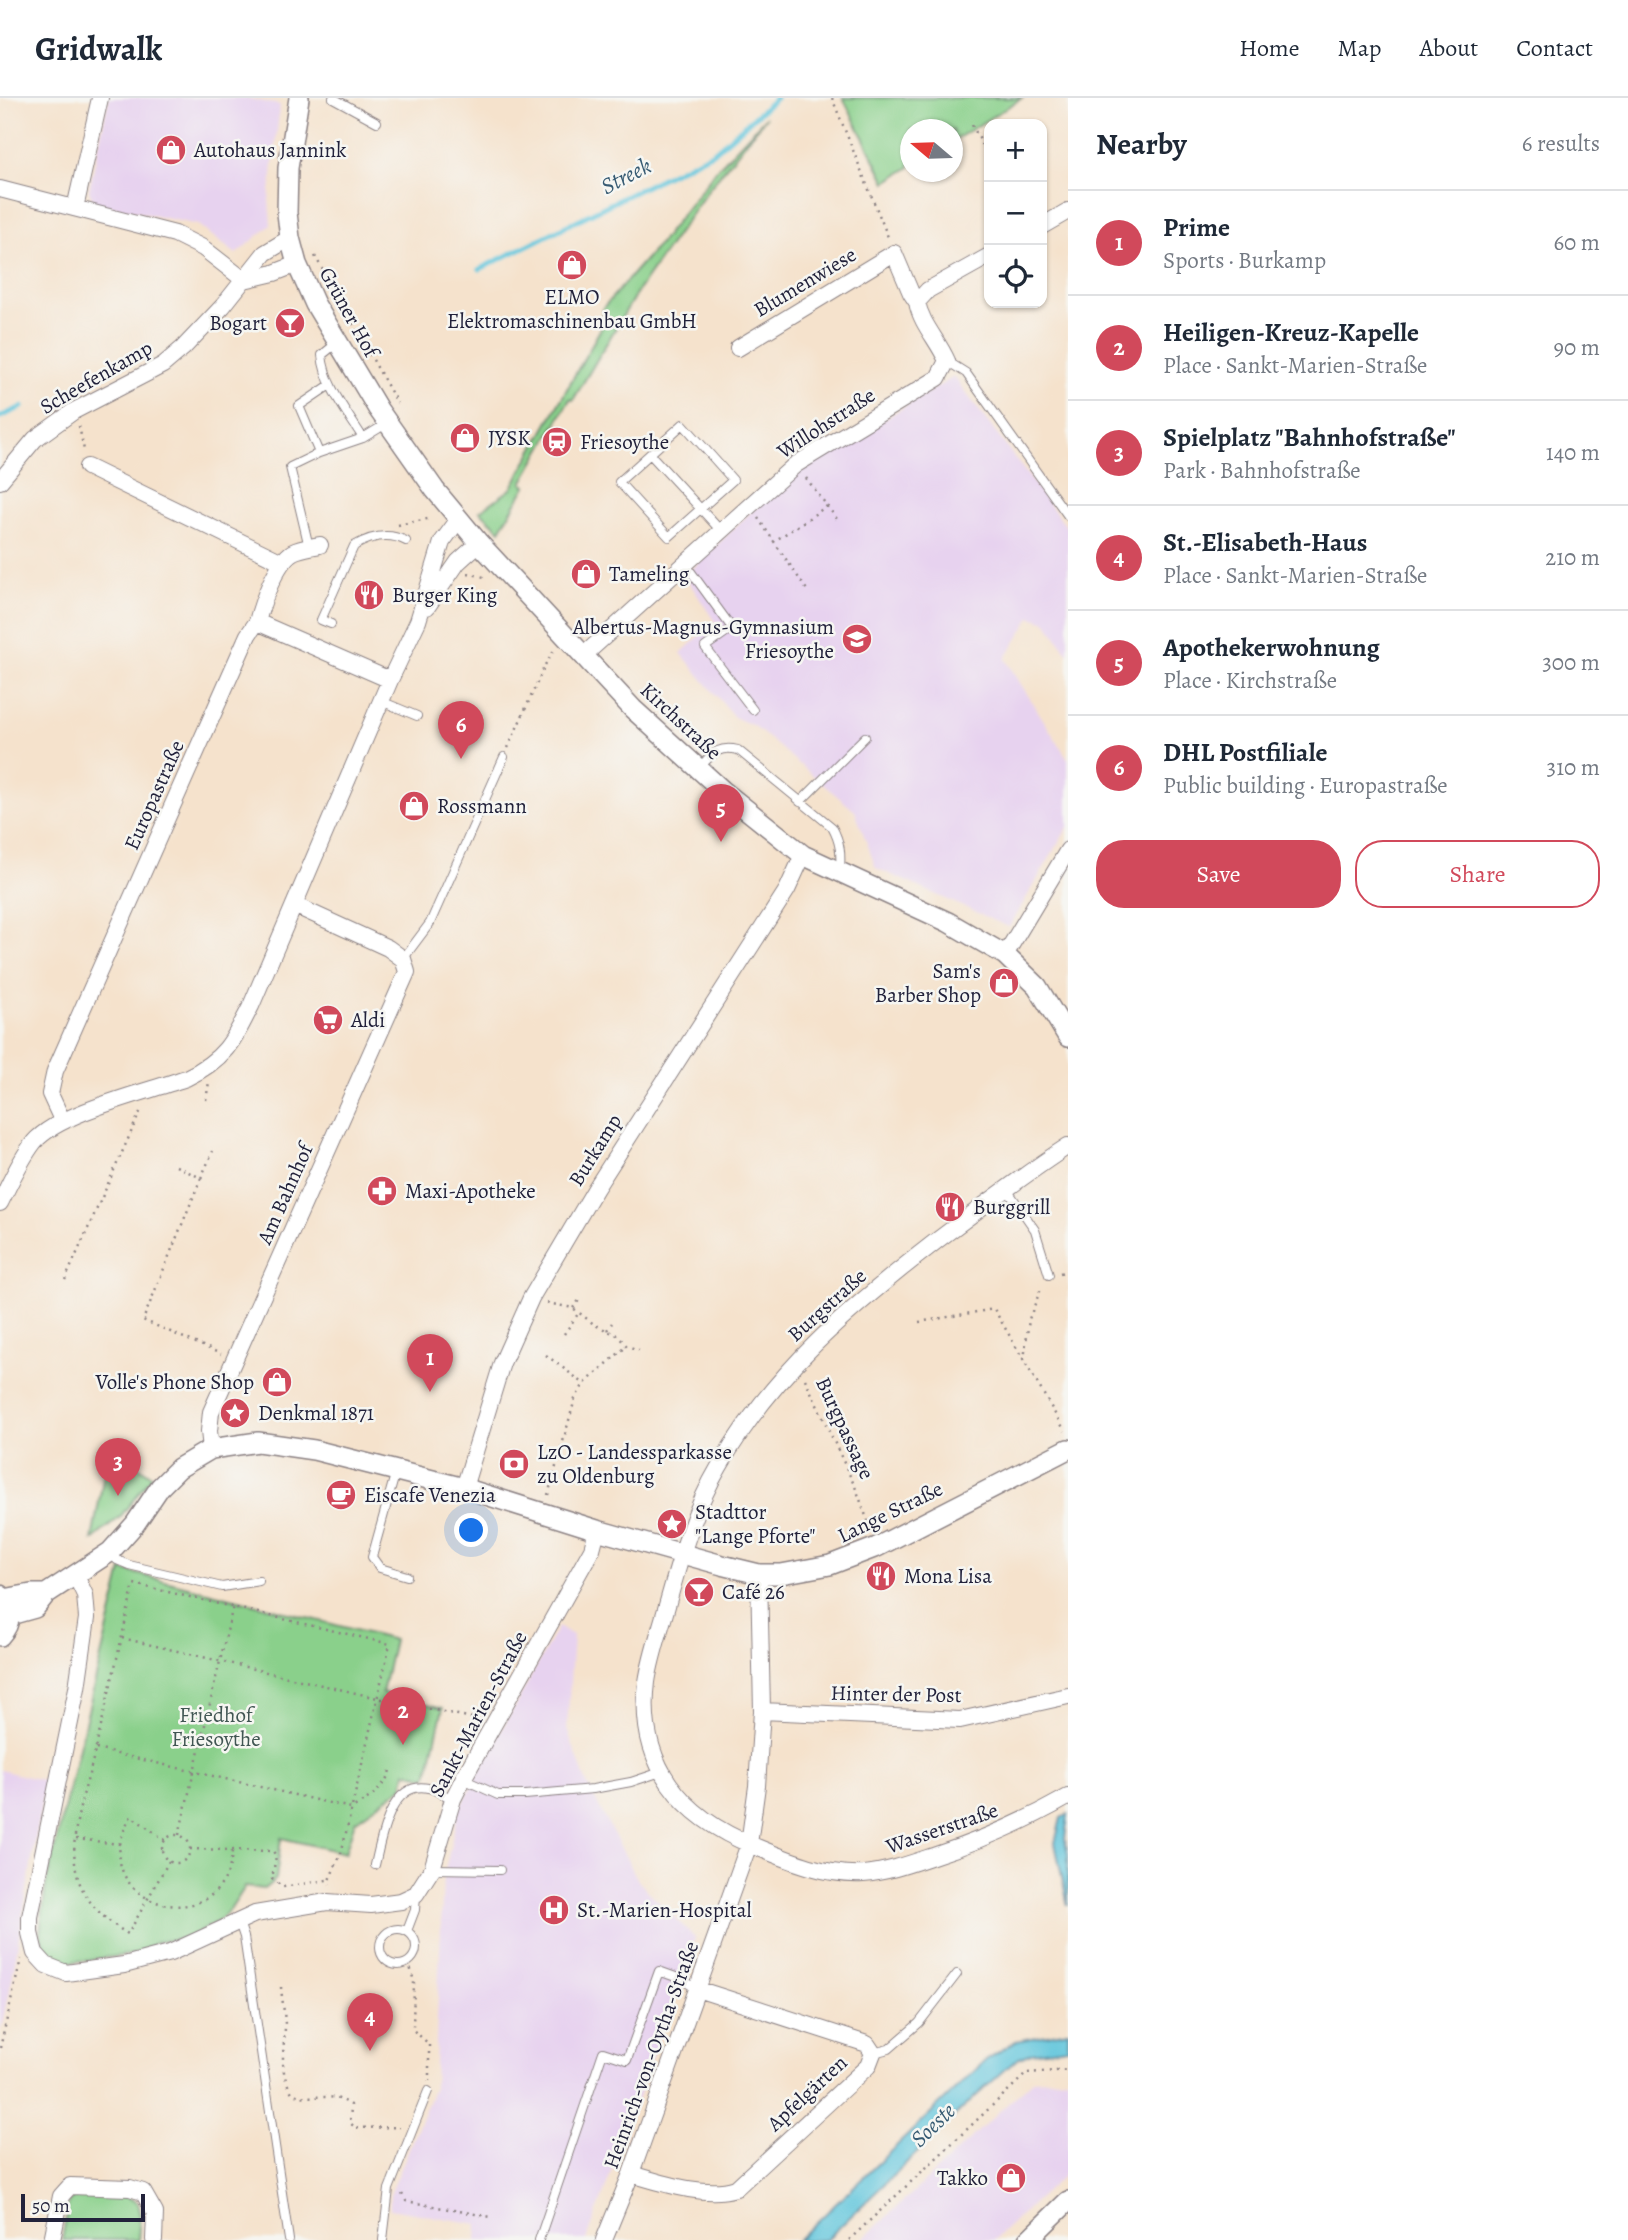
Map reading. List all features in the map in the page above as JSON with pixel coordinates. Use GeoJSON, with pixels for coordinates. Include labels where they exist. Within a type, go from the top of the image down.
{"type":"FeatureCollection","features":[{"type":"Feature","properties":{"kind":"street"},"geometry":{"type":"LineString","coordinates":[[75,208],[100,98]]}},
{"type":"Feature","properties":{"kind":"street","name":"Grüner Hof"},"geometry":{"type":"LineString","coordinates":[[299,98],[288,168],[286,213],[297,264],[315,304],[338,342],[394,417],[421,472],[459,519]]}},
{"type":"Feature","properties":{"kind":"street"},"geometry":{"type":"LineString","coordinates":[[0,189],[175,234],[203,248],[244,280],[297,264]]}},
{"type":"Feature","properties":{"kind":"street"},"geometry":{"type":"LineString","coordinates":[[1047,223],[1068,211]]}},
{"type":"Feature","properties":{"kind":"street","name":"Scheefenkamp"},"geometry":{"type":"LineString","coordinates":[[0,481],[35,439],[74,411],[163,365],[202,329],[265,253],[290,238]]}},
{"type":"Feature","properties":{"kind":"street"},"geometry":{"type":"LineString","coordinates":[[894,253],[917,302],[920,317],[941,347],[947,361]]}},
{"type":"Feature","properties":{"kind":"street","name":"Blumenwiese"},"geometry":{"type":"LineString","coordinates":[[738,348],[894,253]]}},
{"type":"Feature","properties":{"kind":"street"},"geometry":{"type":"LineString","coordinates":[[917,302],[928,290],[984,259]]}},
{"type":"Feature","properties":{"kind":"street","name":"Willohstraße"},"geometry":{"type":"LineString","coordinates":[[584,655],[795,465],[938,378],[947,361]]}},
{"type":"Feature","properties":{"kind":"street"},"geometry":{"type":"LineString","coordinates":[[0,452],[14,463]]}},
{"type":"Feature","properties":{"kind":"street"},"geometry":{"type":"LineString","coordinates":[[87,467],[282,562],[293,552],[315,546]]}},
{"type":"Feature","properties":{"kind":"street"},"geometry":{"type":"LineString","coordinates":[[0,1203],[35,1141],[62,1120],[205,1069],[221,1056],[237,1034],[418,621],[442,542],[459,519]]}},
{"type":"Feature","properties":{"kind":"street","name":"Kirchstraße"},"geometry":{"type":"LineString","coordinates":[[459,519],[633,709],[698,769],[803,855],[839,874],[948,922],[1005,955],[1037,986],[1068,1037]]}},
{"type":"Feature","properties":{"kind":"street"},"geometry":{"type":"LineString","coordinates":[[418,621],[458,562],[479,543]]}},
{"type":"Feature","properties":{"kind":"street","name":"Europastraße"},"geometry":{"type":"LineString","coordinates":[[62,1120],[50,1094],[55,1070],[282,562]]}},
{"type":"Feature","properties":{"kind":"street"},"geometry":{"type":"LineString","coordinates":[[257,622],[390,680]]}},
{"type":"Feature","properties":{"kind":"street"},"geometry":{"type":"LineString","coordinates":[[1005,955],[1068,850]]}},
{"type":"Feature","properties":{"kind":"street","name":"Burkamp"},"geometry":{"type":"LineString","coordinates":[[464,1488],[502,1363],[531,1297],[596,1188],[787,890],[803,855]]}},
{"type":"Feature","properties":{"kind":"street"},"geometry":{"type":"LineString","coordinates":[[294,905],[388,948],[402,959]]}},
{"type":"Feature","properties":{"kind":"street","name":"Am Bahnhof"},"geometry":{"type":"LineString","coordinates":[[211,1449],[211,1412],[407,972],[402,959]]}},
{"type":"Feature","properties":{"kind":"street","name":"Burgstraße"},"geometry":{"type":"LineString","coordinates":[[681,1554],[703,1497],[738,1434],[795,1363],[865,1296],[1006,1188],[1068,1146]]}},
{"type":"Feature","properties":{"kind":"street","name":"Lange Straße"},"geometry":{"type":"LineString","coordinates":[[211,1449],[258,1441],[313,1450],[464,1488],[681,1554],[759,1573],[781,1574],[830,1565],[877,1547],[1068,1449]]}},
{"type":"Feature","properties":{"kind":"street"},"geometry":{"type":"LineString","coordinates":[[0,1636],[9,1623],[5,1603],[35,1608],[46,1594],[110,1552],[135,1524],[160,1487],[179,1468],[211,1449]]}},
{"type":"Feature","properties":{"kind":"street","name":"Sankt-Marien-Straße"},"geometry":{"type":"LineString","coordinates":[[416,1894],[432,1868],[453,1800],[463,1779],[592,1549],[597,1530]]}},
{"type":"Feature","properties":{"kind":"street","name":"Wasserstraße"},"geometry":{"type":"LineString","coordinates":[[681,1554],[647,1680],[646,1713],[651,1742],[661,1772],[676,1793],[711,1826],[788,1861],[824,1871],[861,1874],[909,1865],[1009,1828],[1068,1797]]}},
{"type":"Feature","properties":{"kind":"street","name":"Heinrich-von-Oytha-Straße"},"geometry":{"type":"LineString","coordinates":[[604,2240],[631,2174],[749,1844],[757,1786],[762,1711],[759,1573]]}},
{"type":"Feature","properties":{"kind":"street"},"geometry":{"type":"LineString","coordinates":[[76,1576],[85,1595],[87,1618],[77,1688],[30,1917],[30,1933],[35,1954],[46,1965],[66,1973],[124,1965],[170,1953],[255,1914],[333,1902],[387,1904],[416,1894]]}},
{"type":"Feature","properties":{"kind":"street","name":"Hinter der Post"},"geometry":{"type":"LineString","coordinates":[[762,1711],[960,1720],[1068,1696]]}},
{"type":"Feature","properties":{"kind":"street","name":"Apfelgärten"},"geometry":{"type":"LineString","coordinates":[[631,2174],[667,2184],[722,2193],[736,2188],[868,2066],[873,2053],[867,2044],[697,1989]]}},
{"type":"Feature","properties":{"kind":"street"},"geometry":{"type":"LineString","coordinates":[[52,2240],[61,2196],[69,2186],[130,2188],[143,2192],[155,2213],[154,2240]]}},
{"type":"Feature","properties":{"kind":"street"},"geometry":{"type":"LineString","coordinates":[[1028,2240],[1068,2201]]}},
{"type":"Feature","properties":{"kind":"lane"},"geometry":{"type":"LineString","coordinates":[[333,98],[377,122]]}},
{"type":"Feature","properties":{"kind":"lane"},"geometry":{"type":"LineString","coordinates":[[338,342],[322,355],[323,368],[330,385],[363,438]]}},
{"type":"Feature","properties":{"kind":"lane"},"geometry":{"type":"LineString","coordinates":[[947,361],[966,373],[1068,516]]}},
{"type":"Feature","properties":{"kind":"lane"},"geometry":{"type":"LineString","coordinates":[[318,453],[299,406],[330,385]]}},
{"type":"Feature","properties":{"kind":"lane"},"geometry":{"type":"LineString","coordinates":[[315,546],[290,467],[318,453],[363,438],[394,417]]}},
{"type":"Feature","properties":{"kind":"lane"},"geometry":{"type":"LineString","coordinates":[[683,425],[733,480],[700,509],[669,537],[619,482],[683,425]]}},
{"type":"Feature","properties":{"kind":"lane"},"geometry":{"type":"LineString","coordinates":[[650,454],[722,532]]}},
{"type":"Feature","properties":{"kind":"lane"},"geometry":{"type":"LineString","coordinates":[[331,624],[321,620],[354,546],[364,540],[393,534],[406,541]]}},
{"type":"Feature","properties":{"kind":"lane"},"geometry":{"type":"LineString","coordinates":[[686,565],[732,628],[705,647],[753,710]]}},
{"type":"Feature","properties":{"kind":"lane"},"geometry":{"type":"LineString","coordinates":[[381,701],[417,716]]}},
{"type":"Feature","properties":{"kind":"lane"},"geometry":{"type":"LineString","coordinates":[[800,802],[865,737]]}},
{"type":"Feature","properties":{"kind":"lane"},"geometry":{"type":"LineString","coordinates":[[698,769],[718,749],[727,747],[738,750],[832,827],[840,840],[839,874]]}},
{"type":"Feature","properties":{"kind":"lane"},"geometry":{"type":"LineString","coordinates":[[402,959],[430,923],[504,757]]}},
{"type":"Feature","properties":{"kind":"lane"},"geometry":{"type":"LineString","coordinates":[[1006,1188],[1035,1230],[1049,1275]]}},
{"type":"Feature","properties":{"kind":"lane"},"geometry":{"type":"LineString","coordinates":[[396,1471],[372,1557],[380,1568],[407,1576]]}},
{"type":"Feature","properties":{"kind":"lane"},"geometry":{"type":"LineString","coordinates":[[110,1552],[117,1560],[130,1565],[222,1587],[259,1581]]}},
{"type":"Feature","properties":{"kind":"lane"},"geometry":{"type":"LineString","coordinates":[[463,1779],[498,1794],[525,1796],[593,1789],[631,1782],[661,1772]]}},
{"type":"Feature","properties":{"kind":"lane"},"geometry":{"type":"LineString","coordinates":[[374,1865],[389,1813],[399,1798],[415,1788],[428,1788],[453,1800]]}},
{"type":"Feature","properties":{"kind":"lane"},"geometry":{"type":"LineString","coordinates":[[432,1868],[500,1870]]}},
{"type":"Feature","properties":{"kind":"lane"},"geometry":{"type":"LineString","coordinates":[[407,1931],[415,1910],[416,1894]]}},
{"type":"Feature","properties":{"kind":"lane"},"geometry":{"type":"LineString","coordinates":[[238,1921],[244,1937],[289,2240]]}},
{"type":"Feature","properties":{"kind":"lane"},"geometry":{"type":"LineString","coordinates":[[390,1931],[407,1931],[415,1940],[417,1946],[414,1958],[409,1962],[403,1965],[389,1963],[384,1959],[380,1945],[390,1931]]}},
{"type":"Feature","properties":{"kind":"lane"},"geometry":{"type":"LineString","coordinates":[[539,2240],[604,2052],[627,2060],[659,1971],[681,1979],[697,1989]]}},
{"type":"Feature","properties":{"kind":"lane"},"geometry":{"type":"LineString","coordinates":[[873,2053],[888,2049],[919,2022],[957,1974]]}},
{"type":"Feature","properties":{"kind":"lane"},"geometry":{"type":"LineString","coordinates":[[383,2240],[389,2189],[428,2091]]}},
{"type":"Feature","properties":{"kind":"path"},"geometry":{"type":"LineString","coordinates":[[832,98],[894,253]]}},
{"type":"Feature","properties":{"kind":"path"},"geometry":{"type":"LineString","coordinates":[[972,125],[984,148]]}},
{"type":"Feature","properties":{"kind":"path"},"geometry":{"type":"LineString","coordinates":[[312,246],[394,417]]}},
{"type":"Feature","properties":{"kind":"path"},"geometry":{"type":"LineString","coordinates":[[74,411],[79,421],[87,467]]}},
{"type":"Feature","properties":{"kind":"path"},"geometry":{"type":"LineString","coordinates":[[795,465],[837,519]]}},
{"type":"Feature","properties":{"kind":"path"},"geometry":{"type":"LineString","coordinates":[[750,505],[807,590]]}},
{"type":"Feature","properties":{"kind":"path"},"geometry":{"type":"LineString","coordinates":[[773,542],[827,506]]}},
{"type":"Feature","properties":{"kind":"path"},"geometry":{"type":"LineString","coordinates":[[504,757],[545,665],[556,647]]}},
{"type":"Feature","properties":{"kind":"path"},"geometry":{"type":"LineString","coordinates":[[65,1280],[141,1110],[138,1095]]}},
{"type":"Feature","properties":{"kind":"path"},"geometry":{"type":"LineString","coordinates":[[213,1151],[143,1320],[235,1359]]}},
{"type":"Feature","properties":{"kind":"path"},"geometry":{"type":"LineString","coordinates":[[176,1167],[201,1178]]}},
{"type":"Feature","properties":{"kind":"path"},"geometry":{"type":"LineString","coordinates":[[1024,1360],[1030,1319],[1049,1275],[1068,1271]]}},
{"type":"Feature","properties":{"kind":"path"},"geometry":{"type":"LineString","coordinates":[[531,1297],[573,1308],[595,1325],[617,1335],[627,1346],[639,1350]]}},
{"type":"Feature","properties":{"kind":"path"},"geometry":{"type":"LineString","coordinates":[[573,1308],[580,1299]]}},
{"type":"Feature","properties":{"kind":"path"},"geometry":{"type":"LineString","coordinates":[[919,1322],[994,1309],[1068,1436]]}},
{"type":"Feature","properties":{"kind":"path"},"geometry":{"type":"LineString","coordinates":[[564,1334],[579,1313]]}},
{"type":"Feature","properties":{"kind":"path"},"geometry":{"type":"LineString","coordinates":[[607,1330],[612,1323]]}},
{"type":"Feature","properties":{"kind":"path"},"geometry":{"type":"LineString","coordinates":[[543,1513],[575,1399],[584,1384],[627,1346]]}},
{"type":"Feature","properties":{"kind":"path"},"geometry":{"type":"LineString","coordinates":[[547,1355],[584,1384]]}},
{"type":"Feature","properties":{"kind":"path","name":"Burgpassage"},"geometry":{"type":"LineString","coordinates":[[795,1363],[837,1445],[877,1547]]}},
{"type":"Feature","properties":{"kind":"path"},"geometry":{"type":"LineString","coordinates":[[169,1861],[128,1934],[109,1923],[97,1911],[85,1894],[76,1869],[76,1822],[96,1749],[134,1584],[390,1644],[341,1854],[329,1880],[333,1902]]}},
{"type":"Feature","properties":{"kind":"path"},"geometry":{"type":"LineString","coordinates":[[179,1835],[233,1606]]}},
{"type":"Feature","properties":{"kind":"path"},"geometry":{"type":"LineString","coordinates":[[121,1638],[377,1699],[483,1720],[493,1726]]}},
{"type":"Feature","properties":{"kind":"path"},"geometry":{"type":"LineString","coordinates":[[96,1749],[351,1808],[361,1804],[388,1780],[390,1770]]}},
{"type":"Feature","properties":{"kind":"path"},"geometry":{"type":"LineString","coordinates":[[165,1840],[131,1816],[124,1828],[120,1844],[120,1859],[127,1879],[134,1889],[147,1899],[165,1906],[192,1905],[206,1898],[224,1879],[232,1858],[232,1850]]}},
{"type":"Feature","properties":{"kind":"path"},"geometry":{"type":"LineString","coordinates":[[171,1835],[179,1835],[187,1840],[190,1849],[183,1861],[174,1863],[169,1861],[162,1849],[165,1840],[171,1835]]}},
{"type":"Feature","properties":{"kind":"path"},"geometry":{"type":"LineString","coordinates":[[76,1839],[120,1844]]}},
{"type":"Feature","properties":{"kind":"path"},"geometry":{"type":"LineString","coordinates":[[190,1849],[273,1851],[276,1856],[272,1879],[283,1887],[329,1880]]}},
{"type":"Feature","properties":{"kind":"path"},"geometry":{"type":"LineString","coordinates":[[409,1962],[414,1982],[413,2030],[429,2044],[428,2091]]}},
{"type":"Feature","properties":{"kind":"path"},"geometry":{"type":"LineString","coordinates":[[0,2048],[19,1964]]}},
{"type":"Feature","properties":{"kind":"path"},"geometry":{"type":"LineString","coordinates":[[281,1987],[285,2024],[282,2059],[284,2077],[293,2094],[302,2097],[338,2097],[351,2105],[350,2123],[356,2128],[414,2127]]}},
{"type":"Feature","properties":{"kind":"path"},"geometry":{"type":"LineString","coordinates":[[849,2240],[1027,2073],[1068,2070]]}},
{"type":"Feature","properties":{"kind":"path"},"geometry":{"type":"LineString","coordinates":[[401,2192],[407,2201],[492,2217]]}},
{"type":"Feature","properties":{"kind":"shaded area"},"geometry":{"type":"Polygon","coordinates":[[[109,98],[246,98],[280,105],[269,200],[271,225],[236,254],[198,225],[94,203],[89,190],[109,98]]]}},
{"type":"Feature","properties":{"kind":"shaded area","name":"Albertus-Magnus-Gymnasium Friesoythe"},"geometry":{"type":"Polygon","coordinates":[[[954,377],[1068,529],[1068,654],[1047,622],[1031,617],[1005,659],[1068,759],[1068,827],[1009,927],[876,868],[855,811],[754,726],[734,717],[681,653],[715,622],[685,576],[751,512],[808,465],[954,377]]]}},
{"type":"Feature","properties":{"kind":"shaded area","name":"St.-Marien-Hospital"},"geometry":{"type":"Polygon","coordinates":[[[558,1627],[573,1635],[567,1729],[586,1782],[639,1882],[695,1938],[587,2240],[477,2240],[478,2224],[390,2209],[390,2195],[434,2088],[443,1881],[458,1811],[558,1627]]]}},
{"type":"Feature","properties":{"kind":"shaded area"},"geometry":{"type":"Polygon","coordinates":[[[0,1770],[45,1781],[12,1979],[0,2032],[0,1770]]]}},
{"type":"Feature","properties":{"kind":"shaded area"},"geometry":{"type":"Polygon","coordinates":[[[1068,2078],[1068,2171],[994,2240],[862,2240],[1033,2080],[1068,2078]]]}},
{"type":"Feature","properties":{"kind":"green space"},"geometry":{"type":"Polygon","coordinates":[[[843,98],[1022,98],[984,119],[984,122],[963,135],[963,119],[900,119],[900,173],[886,182],[843,98]]]}},
{"type":"Feature","properties":{"kind":"green space"},"geometry":{"type":"Polygon","coordinates":[[[766,117],[708,190],[637,292],[573,400],[570,399],[522,483],[526,486],[500,530],[480,511],[511,489],[605,321],[602,309],[660,243],[717,169],[766,117]]]}},
{"type":"Feature","properties":{"kind":"green space"},"geometry":{"type":"Polygon","coordinates":[[[114,1449],[152,1476],[120,1517],[92,1540],[104,1474],[114,1449]]]}},
{"type":"Feature","properties":{"kind":"green space","name":"Friedhof Friesoythe"},"geometry":{"type":"Polygon","coordinates":[[[122,1570],[394,1640],[382,1693],[443,1708],[427,1777],[406,1772],[403,1787],[355,1821],[345,1853],[281,1838],[276,1879],[264,1889],[245,1887],[219,1921],[190,1937],[157,1942],[136,1954],[63,1963],[47,1954],[40,1933],[46,1884],[122,1570]]]}},
{"type":"Feature","properties":{"kind":"green space"},"geometry":{"type":"Polygon","coordinates":[[[77,2194],[123,2195],[137,2202],[140,2216],[138,2240],[62,2240],[68,2203],[77,2194]]]}},
{"type":"Feature","properties":{"kind":"water"},"geometry":{"type":"Polygon","coordinates":[[[1068,1814],[1065,1839],[1068,1855],[1068,1906],[1055,1843],[1061,1818],[1068,1814]]]}},
{"type":"Feature","properties":{"kind":"water","name":"Soeste"},"geometry":{"type":"Polygon","coordinates":[[[1068,2031],[1068,2048],[1031,2053],[1017,2059],[826,2240],[798,2240],[986,2060],[1016,2041],[1068,2031]]]}},
{"type":"Feature","properties":{"kind":"waterway","name":"Streek"},"geometry":{"type":"LineString","coordinates":[[480,269],[714,152],[776,98]]}},
{"type":"Feature","properties":{"kind":"waterway","name":"Streek"},"geometry":{"type":"LineString","coordinates":[[0,417],[22,407]]}},
{"type":"Feature","properties":{"kind":"place","name":"Autohaus Jannink"},"geometry":{"type":"Point","coordinates":[171,150]}},
{"type":"Feature","properties":{"kind":"place","name":"ELMO Elektromaschinenbau GmbH"},"geometry":{"type":"Point","coordinates":[572,265]}},
{"type":"Feature","properties":{"kind":"place","name":"Bogart"},"geometry":{"type":"Point","coordinates":[290,323]}},
{"type":"Feature","properties":{"kind":"place","name":"JYSK"},"geometry":{"type":"Point","coordinates":[465,438]}},
{"type":"Feature","properties":{"kind":"place","name":"Friesoythe"},"geometry":{"type":"Point","coordinates":[557,442]}},
{"type":"Feature","properties":{"kind":"place","name":"Tameling"},"geometry":{"type":"Point","coordinates":[586,574]}},
{"type":"Feature","properties":{"kind":"place","name":"Burger King"},"geometry":{"type":"Point","coordinates":[369,595]}},
{"type":"Feature","properties":{"kind":"place","name":"Albertus-Magnus-Gymnasium Friesoythe"},"geometry":{"type":"Point","coordinates":[857,639]}},
{"type":"Feature","properties":{"kind":"place","name":"DHL Postfiliale"},"geometry":{"type":"Point","coordinates":[461,759]}},
{"type":"Feature","properties":{"kind":"place","name":"Rossmann"},"geometry":{"type":"Point","coordinates":[414,806]}},
{"type":"Feature","properties":{"kind":"place","name":"Apothekerwohnung"},"geometry":{"type":"Point","coordinates":[721,842]}},
{"type":"Feature","properties":{"kind":"place","name":"Sam's Barber Shop"},"geometry":{"type":"Point","coordinates":[1004,983]}},
{"type":"Feature","properties":{"kind":"place","name":"Aldi"},"geometry":{"type":"Point","coordinates":[328,1020]}},
{"type":"Feature","properties":{"kind":"place","name":"Maxi-Apotheke"},"geometry":{"type":"Point","coordinates":[382,1191]}},
{"type":"Feature","properties":{"kind":"place","name":"Burggrill"},"geometry":{"type":"Point","coordinates":[950,1207]}},
{"type":"Feature","properties":{"kind":"place","name":"Volle's Phone Shop"},"geometry":{"type":"Point","coordinates":[277,1382]}},
{"type":"Feature","properties":{"kind":"place","name":"Prime"},"geometry":{"type":"Point","coordinates":[430,1392]}},
{"type":"Feature","properties":{"kind":"place","name":"Denkmal 1871"},"geometry":{"type":"Point","coordinates":[235,1413]}},
{"type":"Feature","properties":{"kind":"place","name":"LzO - Landessparkasse zu Oldenburg"},"geometry":{"type":"Point","coordinates":[514,1464]}},
{"type":"Feature","properties":{"kind":"place","name":"Eiscafe Venezia"},"geometry":{"type":"Point","coordinates":[341,1495]}},
{"type":"Feature","properties":{"kind":"place","name":"Spielplatz \"Bahnhofstraße\""},"geometry":{"type":"Point","coordinates":[118,1496]}},
{"type":"Feature","properties":{"kind":"place","name":"Stadttor \"Lange Pforte\""},"geometry":{"type":"Point","coordinates":[672,1524]}},
{"type":"Feature","properties":{"kind":"place","name":"Mona Lisa"},"geometry":{"type":"Point","coordinates":[881,1576]}},
{"type":"Feature","properties":{"kind":"place","name":"Café 26"},"geometry":{"type":"Point","coordinates":[699,1592]}},
{"type":"Feature","properties":{"kind":"place","name":"Heiligen-Kreuz-Kapelle"},"geometry":{"type":"Point","coordinates":[403,1745]}},
{"type":"Feature","properties":{"kind":"place","name":"St.-Marien-Hospital"},"geometry":{"type":"Point","coordinates":[554,1910]}},
{"type":"Feature","properties":{"kind":"place","name":"St.-Elisabeth-Haus"},"geometry":{"type":"Point","coordinates":[370,2051]}},
{"type":"Feature","properties":{"kind":"place","name":"Takko"},"geometry":{"type":"Point","coordinates":[1011,2178]}}]}
